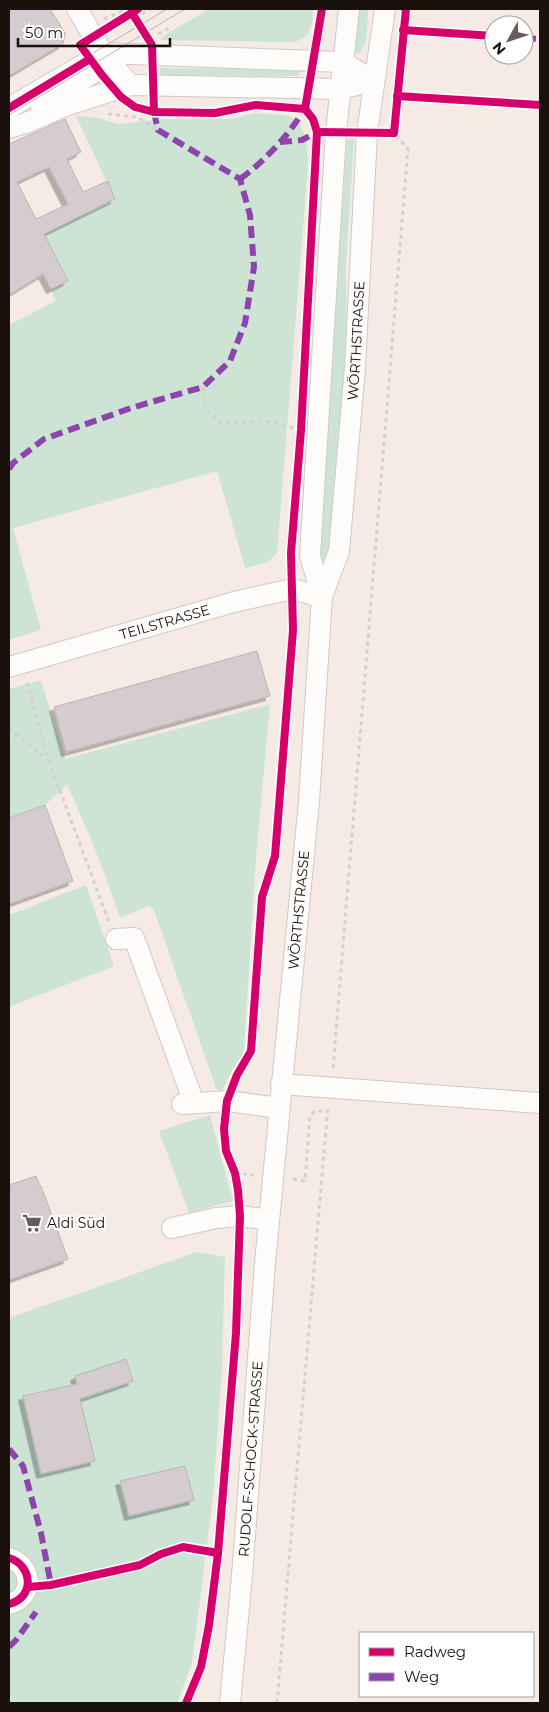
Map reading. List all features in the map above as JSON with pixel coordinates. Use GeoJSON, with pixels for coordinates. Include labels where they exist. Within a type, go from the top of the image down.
{"type":"FeatureCollection","features":[{"type":"Feature","properties":{"kind":"street"},"geometry":{"type":"LineString","coordinates":[[77,9],[95,39],[130,85]]}},
{"type":"Feature","properties":{"kind":"street","name":"WÖRTHSTRASSE"},"geometry":{"type":"LineString","coordinates":[[322,597],[310,556],[340,89],[349,9]]}},
{"type":"Feature","properties":{"kind":"street","name":"WÖRTHSTRASSE"},"geometry":{"type":"LineString","coordinates":[[269,1220],[309,801],[322,597],[339,551],[355,368],[367,132],[385,9]]}},
{"type":"Feature","properties":{"kind":"street"},"geometry":{"type":"LineString","coordinates":[[9,127],[104,66],[95,39]]}},
{"type":"Feature","properties":{"kind":"street"},"geometry":{"type":"LineString","coordinates":[[9,108],[95,39],[343,62],[374,81]]}},
{"type":"Feature","properties":{"kind":"street"},"geometry":{"type":"LineString","coordinates":[[9,127],[26,123],[65,106],[130,85],[340,89],[374,81]]}},
{"type":"Feature","properties":{"kind":"street","name":"TEILSTRASSE"},"geometry":{"type":"LineString","coordinates":[[15,665],[234,602],[292,590],[322,597]]}},
{"type":"Feature","properties":{"kind":"street"},"geometry":{"type":"LineString","coordinates":[[116,939],[134,938],[187,1103],[227,1101],[279,1108]]}},
{"type":"Feature","properties":{"kind":"street"},"geometry":{"type":"LineString","coordinates":[[281,1084],[540,1102]]}},
{"type":"Feature","properties":{"kind":"street"},"geometry":{"type":"LineString","coordinates":[[172,1228],[216,1218],[240,1216],[269,1220]]}},
{"type":"Feature","properties":{"kind":"street","name":"RUDOLF-SCHOCK-STRASSE"},"geometry":{"type":"LineString","coordinates":[[229,1702],[242,1576],[258,1338],[269,1220]]}},
{"type":"Feature","properties":{"kind":"street"},"geometry":{"type":"LineString","coordinates":[[9,1558],[21,1564],[26,1571],[28,1587],[20,1599],[9,1604]]}},
{"type":"Feature","properties":{"kind":"path"},"geometry":{"type":"LineString","coordinates":[[95,39],[133,15],[150,9]]}},
{"type":"Feature","properties":{"kind":"path"},"geometry":{"type":"LineString","coordinates":[[133,15],[139,25]]}},
{"type":"Feature","properties":{"kind":"path"},"geometry":{"type":"LineString","coordinates":[[101,113],[137,117],[158,130]]}},
{"type":"Feature","properties":{"kind":"path"},"geometry":{"type":"LineString","coordinates":[[277,1703],[327,1111],[331,1088],[408,149],[394,133]]}},
{"type":"Feature","properties":{"kind":"path"},"geometry":{"type":"LineString","coordinates":[[202,387],[206,410],[222,423],[273,422],[301,430]]}},
{"type":"Feature","properties":{"kind":"path"},"geometry":{"type":"LineString","coordinates":[[15,665],[116,939]]}},
{"type":"Feature","properties":{"kind":"path"},"geometry":{"type":"LineString","coordinates":[[9,729],[49,761]]}},
{"type":"Feature","properties":{"kind":"green space"},"geometry":{"type":"Polygon","coordinates":[[[209,9],[313,9],[312,25],[305,36],[295,42],[161,40],[160,38],[209,9]]]}},
{"type":"Feature","properties":{"kind":"green space"},"geometry":{"type":"Polygon","coordinates":[[[359,9],[368,9],[367,32],[363,48],[360,53],[356,53],[354,50],[359,9]]]}},
{"type":"Feature","properties":{"kind":"green space"},"geometry":{"type":"Polygon","coordinates":[[[160,68],[300,70],[299,76],[160,75],[160,68]]]}},
{"type":"Feature","properties":{"kind":"green space"},"geometry":{"type":"Polygon","coordinates":[[[256,113],[284,115],[298,120],[307,141],[308,167],[277,553],[268,562],[245,568],[217,471],[13,528],[41,630],[9,640],[9,325],[56,301],[51,289],[68,281],[44,234],[115,199],[76,116],[98,118],[118,124],[164,119],[229,119],[256,113]]]}},
{"type":"Feature","properties":{"kind":"green space"},"geometry":{"type":"Polygon","coordinates":[[[347,139],[354,139],[346,263],[347,359],[331,543],[322,561],[319,555],[347,139]]]}},
{"type":"Feature","properties":{"kind":"green space"},"geometry":{"type":"Polygon","coordinates":[[[41,680],[65,759],[270,704],[256,858],[244,1048],[243,1054],[231,1072],[222,1091],[216,1088],[154,910],[148,906],[120,918],[82,817],[67,785],[45,805],[9,818],[9,689],[41,680]]]}},
{"type":"Feature","properties":{"kind":"green space"},"geometry":{"type":"Polygon","coordinates":[[[86,885],[114,966],[9,1007],[9,915],[86,885]]]}},
{"type":"Feature","properties":{"kind":"green space"},"geometry":{"type":"Polygon","coordinates":[[[210,1115],[233,1201],[189,1213],[159,1131],[210,1115]]]}},
{"type":"Feature","properties":{"kind":"green space"},"geometry":{"type":"Polygon","coordinates":[[[197,1252],[225,1257],[222,1369],[213,1497],[192,1663],[177,1703],[9,1703],[9,1318],[197,1252]]]}},
{"type":"Feature","properties":{"kind":"building"},"geometry":{"type":"Polygon","coordinates":[[[9,9],[50,9],[65,33],[63,44],[9,76],[9,9]]]}},
{"type":"Feature","properties":{"kind":"building"},"geometry":{"type":"Polygon","coordinates":[[[65,119],[81,152],[67,159],[83,192],[108,181],[115,199],[44,234],[68,281],[51,289],[43,274],[9,295],[9,144],[65,119]],[[49,167],[17,182],[36,219],[68,204],[49,167]]]}},
{"type":"Feature","properties":{"kind":"building"},"geometry":{"type":"Polygon","coordinates":[[[257,651],[270,696],[66,752],[54,707],[257,651]]]}},
{"type":"Feature","properties":{"kind":"building"},"geometry":{"type":"Polygon","coordinates":[[[45,805],[73,881],[9,904],[9,818],[45,805]]]}},
{"type":"Feature","properties":{"kind":"building","name":"Aldi Süd"},"geometry":{"type":"Polygon","coordinates":[[[36,1176],[68,1259],[9,1280],[9,1185],[36,1176]]]}},
{"type":"Feature","properties":{"kind":"building"},"geometry":{"type":"Polygon","coordinates":[[[126,1359],[133,1381],[80,1399],[95,1461],[41,1474],[23,1396],[77,1384],[75,1376],[126,1359]]]}},
{"type":"Feature","properties":{"kind":"building"},"geometry":{"type":"Polygon","coordinates":[[[185,1466],[194,1500],[129,1516],[120,1481],[185,1466]]]}},
{"type":"Feature","properties":{"kind":"tram line"},"geometry":{"type":"LineString","coordinates":[[9,103],[167,9]]}},
{"type":"Feature","properties":{"kind":"tram line"},"geometry":{"type":"LineString","coordinates":[[9,115],[185,9]]}},
{"type":"Feature","properties":{"kind":"marked path"},"geometry":{"type":"LineString","coordinates":[[534,39],[540,39]]}},
{"type":"Feature","properties":{"kind":"marked path"},"geometry":{"type":"LineString","coordinates":[[240,179],[259,164],[276,146],[292,128],[305,108]]}},
{"type":"Feature","properties":{"kind":"marked path"},"geometry":{"type":"LineString","coordinates":[[9,469],[13,463],[44,439],[131,408],[203,387],[230,361],[245,323],[254,267],[250,215],[240,179],[158,130],[154,112],[159,112]]}},
{"type":"Feature","properties":{"kind":"marked path"},"geometry":{"type":"LineString","coordinates":[[280,142],[302,140],[320,132]]}},
{"type":"Feature","properties":{"kind":"marked path"},"geometry":{"type":"LineString","coordinates":[[9,1449],[23,1466],[41,1533],[51,1585]]}},
{"type":"Feature","properties":{"kind":"marked path"},"geometry":{"type":"LineString","coordinates":[[9,1647],[36,1612]]}},
{"type":"Feature","properties":{"kind":"cycle path"},"geometry":{"type":"LineString","coordinates":[[138,9],[80,45],[121,97],[135,107],[154,112],[215,113],[256,105],[305,109],[313,119],[317,132],[301,430],[291,553],[293,630],[275,856],[262,897],[251,1051],[237,1075],[227,1101],[224,1129],[226,1151],[235,1173],[240,1216],[236,1333],[218,1553],[209,1625],[201,1667],[186,1703]]}},
{"type":"Feature","properties":{"kind":"cycle path"},"geometry":{"type":"LineString","coordinates":[[305,109],[322,9]]}},
{"type":"Feature","properties":{"kind":"cycle path"},"geometry":{"type":"LineString","coordinates":[[317,132],[394,133],[406,9]]}},
{"type":"Feature","properties":{"kind":"cycle path"},"geometry":{"type":"LineString","coordinates":[[132,13],[152,45],[154,112]]}},
{"type":"Feature","properties":{"kind":"cycle path"},"geometry":{"type":"LineString","coordinates":[[403,30],[484,35]]}},
{"type":"Feature","properties":{"kind":"cycle path"},"geometry":{"type":"LineString","coordinates":[[9,108],[90,59]]}},
{"type":"Feature","properties":{"kind":"cycle path"},"geometry":{"type":"LineString","coordinates":[[397,96],[540,105]]}},
{"type":"Feature","properties":{"kind":"cycle path"},"geometry":{"type":"LineString","coordinates":[[28,1587],[51,1585],[140,1565],[161,1554],[183,1547],[218,1553]]}},
{"type":"Feature","properties":{"kind":"cycle path"},"geometry":{"type":"LineString","coordinates":[[9,1558],[23,1567],[28,1581],[27,1589],[23,1595],[17,1601],[9,1604]]}},
{"type":"Feature","properties":{"kind":"place","name":"Aldi Süd"},"geometry":{"type":"Point","coordinates":[32,1223]}}]}
